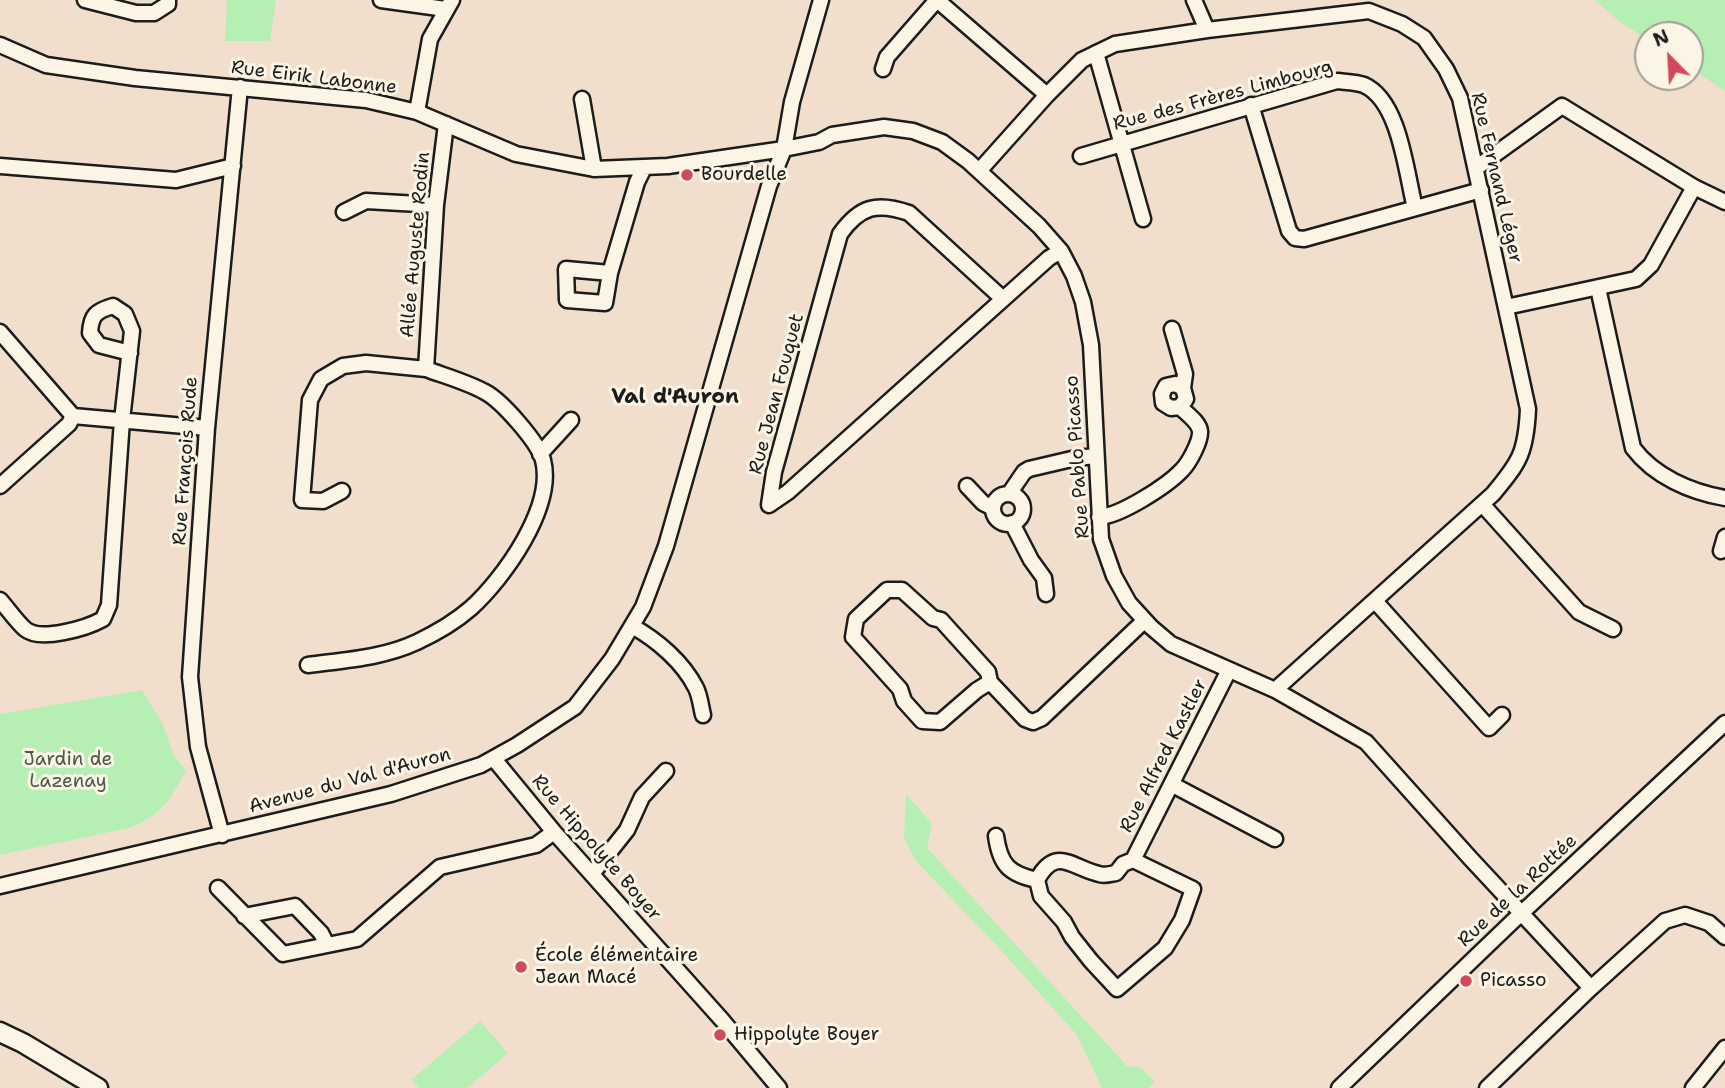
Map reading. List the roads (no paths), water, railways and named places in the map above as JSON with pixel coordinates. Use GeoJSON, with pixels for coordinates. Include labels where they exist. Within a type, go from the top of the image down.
{"type":"FeatureCollection","features":[{"type":"Feature","properties":{"kind":"street"},"geometry":{"type":"LineString","coordinates":[[85,0],[136,13],[154,13],[168,4],[169,0]]}},
{"type":"Feature","properties":{"kind":"street"},"geometry":{"type":"LineString","coordinates":[[382,0],[449,4],[430,39],[417,112]]}},
{"type":"Feature","properties":{"kind":"street","name":"Avenue du Val d'Auron"},"geometry":{"type":"LineString","coordinates":[[0,886],[222,835],[442,779],[494,759],[575,707],[612,659],[643,607],[666,545],[768,191],[784,149],[792,102],[821,0]]}},
{"type":"Feature","properties":{"kind":"street"},"geometry":{"type":"LineString","coordinates":[[1194,0],[1206,30]]}},
{"type":"Feature","properties":{"kind":"street"},"geometry":{"type":"LineString","coordinates":[[883,69],[887,57],[937,1],[1047,95]]}},
{"type":"Feature","properties":{"kind":"street","name":"Rue Fernand Léger"},"geometry":{"type":"LineString","coordinates":[[979,171],[1082,60],[1115,44],[1370,6],[1424,38],[1446,69],[1460,98],[1481,190],[1528,410],[1527,440],[1517,465],[1482,504],[1275,690]]}},
{"type":"Feature","properties":{"kind":"street","name":"Rue Eirik Labonne"},"geometry":{"type":"LineString","coordinates":[[0,45],[46,65],[135,78],[366,100],[417,112],[516,154],[594,169],[643,168],[784,149]]}},
{"type":"Feature","properties":{"kind":"street"},"geometry":{"type":"LineString","coordinates":[[1096,53],[1143,219]]}},
{"type":"Feature","properties":{"kind":"street","name":"Rue des Frères Limbourg"},"geometry":{"type":"LineString","coordinates":[[1081,156],[1337,80],[1364,85],[1386,103],[1398,135],[1415,208]]}},
{"type":"Feature","properties":{"kind":"street","name":"Rue François Rude"},"geometry":{"type":"LineString","coordinates":[[222,835],[198,747],[190,677],[207,428],[240,87]]}},
{"type":"Feature","properties":{"kind":"street"},"geometry":{"type":"LineString","coordinates":[[582,99],[594,169]]}},
{"type":"Feature","properties":{"kind":"street"},"geometry":{"type":"LineString","coordinates":[[1251,105],[1289,231],[1295,238],[1304,239],[1481,190]]}},
{"type":"Feature","properties":{"kind":"street"},"geometry":{"type":"LineString","coordinates":[[1476,168],[1562,106],[1694,187],[1725,202]]}},
{"type":"Feature","properties":{"kind":"street","name":"Allée Auguste Rodin"},"geometry":{"type":"LineString","coordinates":[[426,369],[436,205],[446,124]]}},
{"type":"Feature","properties":{"kind":"street","name":"Rue Pablo Picasso"},"geometry":{"type":"LineString","coordinates":[[784,149],[820,142],[832,135],[884,127],[912,131],[942,142],[1040,226],[1061,251],[1074,276],[1087,320],[1091,345],[1099,517],[1106,558],[1120,589],[1144,621],[1171,644],[1275,690],[1366,742],[1591,988]]}},
{"type":"Feature","properties":{"kind":"street"},"geometry":{"type":"LineString","coordinates":[[0,166],[176,180],[233,166]]}},
{"type":"Feature","properties":{"kind":"street"},"geometry":{"type":"LineString","coordinates":[[610,273],[643,168]]}},
{"type":"Feature","properties":{"kind":"street"},"geometry":{"type":"LineString","coordinates":[[1506,307],[1636,279],[1651,265],[1694,187]]}},
{"type":"Feature","properties":{"kind":"street"},"geometry":{"type":"LineString","coordinates":[[344,212],[366,201],[436,205]]}},
{"type":"Feature","properties":{"kind":"street","name":"Rue Jean Fouquet"},"geometry":{"type":"LineString","coordinates":[[1002,298],[909,213],[890,206],[866,209],[850,220],[840,234],[774,472],[769,505],[788,492],[1002,298],[1061,251]]}},
{"type":"Feature","properties":{"kind":"street"},"geometry":{"type":"LineString","coordinates":[[1598,288],[1633,448],[1644,463],[1663,476],[1711,496],[1725,498]]}},
{"type":"Feature","properties":{"kind":"street"},"geometry":{"type":"LineString","coordinates":[[1172,329],[1185,374],[1183,388],[1186,398],[1180,407],[1171,408],[1163,403],[1162,394],[1167,386],[1175,384],[1183,388]]}},
{"type":"Feature","properties":{"kind":"street"},"geometry":{"type":"LineString","coordinates":[[0,332],[73,416],[207,428]]}},
{"type":"Feature","properties":{"kind":"street"},"geometry":{"type":"LineString","coordinates":[[0,600],[26,630],[37,635],[84,628],[103,619],[109,605],[122,420],[130,353]]}},
{"type":"Feature","properties":{"kind":"street"},"geometry":{"type":"LineString","coordinates":[[308,665],[375,656],[415,643],[452,623],[471,608],[496,583],[527,532],[541,499],[543,460],[524,428],[487,392],[426,369],[366,363],[343,366],[321,379],[310,400],[302,500],[323,501],[342,491]]}},
{"type":"Feature","properties":{"kind":"street"},"geometry":{"type":"LineString","coordinates":[[1099,517],[1111,517],[1127,510],[1184,469],[1199,439],[1200,430],[1180,407]]}},
{"type":"Feature","properties":{"kind":"street"},"geometry":{"type":"LineString","coordinates":[[0,486],[69,424],[73,416]]}},
{"type":"Feature","properties":{"kind":"street"},"geometry":{"type":"LineString","coordinates":[[540,454],[571,420]]}},
{"type":"Feature","properties":{"kind":"street"},"geometry":{"type":"LineString","coordinates":[[993,508],[996,499],[1009,494],[1029,469],[1096,456]]}},
{"type":"Feature","properties":{"kind":"street"},"geometry":{"type":"LineString","coordinates":[[967,486],[983,503],[993,508],[999,520],[1012,523],[1031,560],[1044,578],[1046,594]]}},
{"type":"Feature","properties":{"kind":"street"},"geometry":{"type":"LineString","coordinates":[[1009,494],[1018,498],[1022,507],[1020,517],[1012,523]]}},
{"type":"Feature","properties":{"kind":"street"},"geometry":{"type":"LineString","coordinates":[[1482,504],[1579,612],[1613,629]]}},
{"type":"Feature","properties":{"kind":"street"},"geometry":{"type":"LineString","coordinates":[[990,682],[976,690],[940,722],[922,722],[904,701],[900,689],[853,637],[856,619],[887,590],[902,590],[933,618],[941,620],[988,672],[990,682],[1026,719],[1033,722],[1042,718],[1144,621]]}},
{"type":"Feature","properties":{"kind":"street"},"geometry":{"type":"LineString","coordinates":[[1375,601],[1489,728],[1502,715]]}},
{"type":"Feature","properties":{"kind":"street"},"geometry":{"type":"LineString","coordinates":[[632,626],[667,651],[679,666],[696,689],[703,715]]}},
{"type":"Feature","properties":{"kind":"street","name":"Rue Alfred Kastler"},"geometry":{"type":"LineString","coordinates":[[1133,860],[1193,889],[1182,920],[1165,948],[1117,989],[1091,961],[1064,922],[1041,896],[1037,880],[1052,861],[1065,861],[1101,875],[1116,873],[1123,864],[1133,860],[1228,670]]}},
{"type":"Feature","properties":{"kind":"street","name":"Rue de la Rottée"},"geometry":{"type":"LineString","coordinates":[[1339,1088],[1725,723]]}},
{"type":"Feature","properties":{"kind":"street","name":"Rue Hippolyte Boyer"},"geometry":{"type":"LineString","coordinates":[[494,759],[554,832],[780,1088]]}},
{"type":"Feature","properties":{"kind":"street"},"geometry":{"type":"LineString","coordinates":[[592,874],[627,830],[642,797],[666,771]]}},
{"type":"Feature","properties":{"kind":"street"},"geometry":{"type":"LineString","coordinates":[[1172,785],[1275,839]]}},
{"type":"Feature","properties":{"kind":"street"},"geometry":{"type":"LineString","coordinates":[[218,888],[283,954],[357,939],[440,867],[536,845],[554,832]]}},
{"type":"Feature","properties":{"kind":"street"},"geometry":{"type":"LineString","coordinates":[[996,836],[999,857],[1016,875],[1037,880]]}},
{"type":"Feature","properties":{"kind":"street"},"geometry":{"type":"LineString","coordinates":[[244,916],[295,906],[321,933],[327,945]]}},
{"type":"Feature","properties":{"kind":"street"},"geometry":{"type":"LineString","coordinates":[[1487,1088],[1665,921],[1685,915],[1709,923],[1725,937]]}},
{"type":"Feature","properties":{"kind":"street"},"geometry":{"type":"LineString","coordinates":[[0,1032],[98,1088]]}},
{"type":"Feature","properties":{"kind":"street"},"geometry":{"type":"LineString","coordinates":[[1693,1088],[1725,1048]]}},
{"type":"Feature","properties":{"kind":"place","name":"Bourdelle"},"geometry":{"type":"Point","coordinates":[687,175]}},
{"type":"Feature","properties":{"kind":"place","name":"École élémentaire Jean Macé"},"geometry":{"type":"Point","coordinates":[521,967]}},
{"type":"Feature","properties":{"kind":"place","name":"Picasso"},"geometry":{"type":"Point","coordinates":[1466,981]}},
{"type":"Feature","properties":{"kind":"place","name":"Hippolyte Boyer"},"geometry":{"type":"Point","coordinates":[720,1035]}},
{"type":"Feature","properties":{"kind":"district","name":"Val d'Auron"},"geometry":{"type":"Point","coordinates":[675,398]}},
{"type":"Feature","properties":{"kind":"park label","name":"Jardin de Lazenay"},"geometry":{"type":"Point","coordinates":[68,771]}}]}
